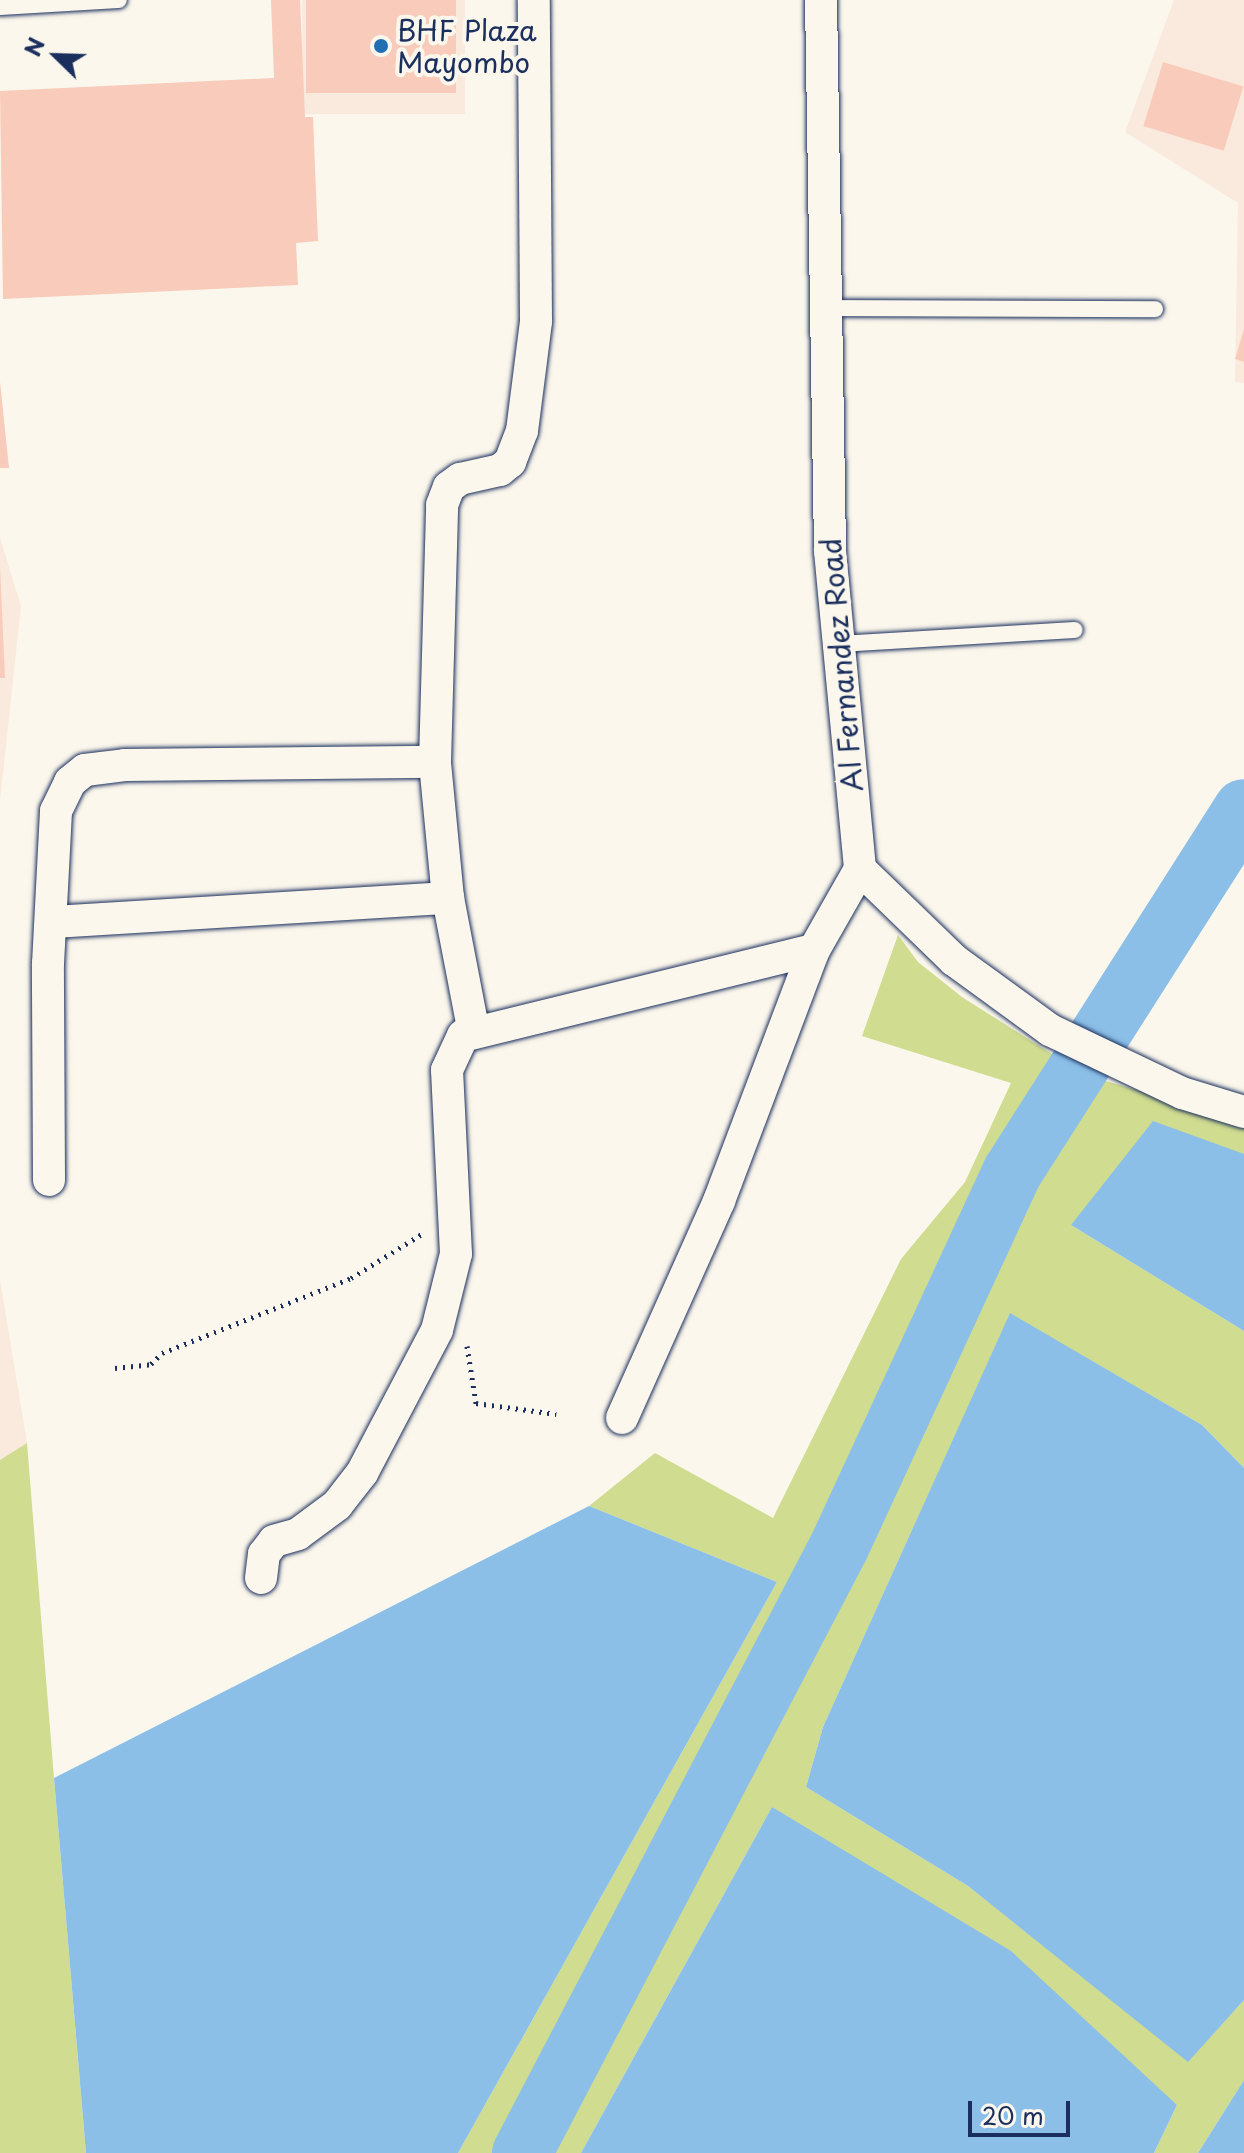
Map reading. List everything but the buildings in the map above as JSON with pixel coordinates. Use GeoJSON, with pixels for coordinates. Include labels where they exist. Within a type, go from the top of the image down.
{"type":"FeatureCollection","features":[{"type":"Feature","properties":{"kind":"street"},"geometry":{"type":"LineString","coordinates":[[473,1028],[448,898],[435,762],[442,505],[460,479],[500,470],[510,462],[522,431],[534,337],[534,0]]}},
{"type":"Feature","properties":{"kind":"street","name":"Al Fernandez Road"},"geometry":{"type":"LineString","coordinates":[[821,0],[826,308],[839,644],[860,869]]}},
{"type":"Feature","properties":{"kind":"street"},"geometry":{"type":"LineString","coordinates":[[49,1180],[56,811],[61,794],[85,770],[435,762]]}},
{"type":"Feature","properties":{"kind":"street"},"geometry":{"type":"LineString","coordinates":[[622,1418],[719,1201],[814,950],[860,869],[954,960],[1050,1030],[1119,1065],[1244,1112]]}},
{"type":"Feature","properties":{"kind":"street"},"geometry":{"type":"LineString","coordinates":[[53,922],[448,898]]}},
{"type":"Feature","properties":{"kind":"street"},"geometry":{"type":"LineString","coordinates":[[261,1578],[264,1554],[274,1541],[298,1534],[337,1505],[362,1473],[437,1330],[451,1289],[459,1211],[447,1070],[452,1050],[473,1028],[814,950]]}},
{"type":"Feature","properties":{"kind":"lane"},"geometry":{"type":"LineString","coordinates":[[0,7],[119,0]]}},
{"type":"Feature","properties":{"kind":"lane"},"geometry":{"type":"LineString","coordinates":[[826,308],[1155,309]]}},
{"type":"Feature","properties":{"kind":"lane"},"geometry":{"type":"LineString","coordinates":[[839,644],[1075,630]]}},
{"type":"Feature","properties":{"kind":"path"},"geometry":{"type":"LineString","coordinates":[[115,1368],[151,1364],[162,1353],[351,1278],[459,1211]]}},
{"type":"Feature","properties":{"kind":"path"},"geometry":{"type":"LineString","coordinates":[[437,1330],[466,1341],[476,1403],[556,1414]]}},
{"type":"Feature","properties":{"kind":"shaded area","name":"BHF Plaza Mayombo"},"geometry":{"type":"Polygon","coordinates":[[[302,0],[465,0],[465,114],[302,114],[302,0]]]}},
{"type":"Feature","properties":{"kind":"shaded area"},"geometry":{"type":"Polygon","coordinates":[[[1174,0],[1244,0],[1244,383],[1235,382],[1238,203],[1125,132],[1174,0]]]}},
{"type":"Feature","properties":{"kind":"shaded area"},"geometry":{"type":"Polygon","coordinates":[[[0,538],[21,606],[0,801],[0,538]]]}},
{"type":"Feature","properties":{"kind":"shaded area"},"geometry":{"type":"Polygon","coordinates":[[[0,1280],[27,1443],[0,1460],[0,1280]]]}},
{"type":"Feature","properties":{"kind":"green space"},"geometry":{"type":"Polygon","coordinates":[[[898,935],[918,962],[962,997],[1085,1075],[1244,1121],[1244,1154],[1227,1152],[1071,1225],[1244,1331],[1244,1468],[1202,1425],[1010,1314],[823,1727],[806,1787],[968,1886],[1188,2061],[1244,2000],[1244,2080],[1198,2153],[1154,2153],[1177,2105],[772,1807],[581,2153],[458,2153],[777,1582],[589,1506],[655,1453],[773,1518],[901,1259],[965,1182],[1011,1083],[862,1036],[898,935]]]}},
{"type":"Feature","properties":{"kind":"green space"},"geometry":{"type":"Polygon","coordinates":[[[27,1443],[86,2153],[0,2153],[0,1460],[27,1443]]]}},
{"type":"Feature","properties":{"kind":"water"},"geometry":{"type":"Polygon","coordinates":[[[1153,1121],[1244,1154],[1244,1331],[1071,1225],[1153,1121]]]}},
{"type":"Feature","properties":{"kind":"water"},"geometry":{"type":"Polygon","coordinates":[[[1010,1313],[1202,1425],[1244,1468],[1244,2000],[1188,2062],[968,1886],[806,1787],[823,1727],[1010,1313]]]}},
{"type":"Feature","properties":{"kind":"water"},"geometry":{"type":"Polygon","coordinates":[[[589,1506],[777,1582],[458,2153],[86,2153],[54,1778],[589,1506]]]}},
{"type":"Feature","properties":{"kind":"water"},"geometry":{"type":"Polygon","coordinates":[[[772,1807],[1011,1951],[1177,2105],[1154,2153],[581,2153],[772,1807]]]}},
{"type":"Feature","properties":{"kind":"water"},"geometry":{"type":"Polygon","coordinates":[[[1244,2080],[1244,2153],[1198,2153],[1244,2080]]]}},
{"type":"Feature","properties":{"kind":"waterway"},"geometry":{"type":"LineString","coordinates":[[522,2153],[839,1547],[1013,1171],[1244,809]]}},
{"type":"Feature","properties":{"kind":"place","name":"BHF Plaza Mayombo"},"geometry":{"type":"Point","coordinates":[381,46]}}]}
